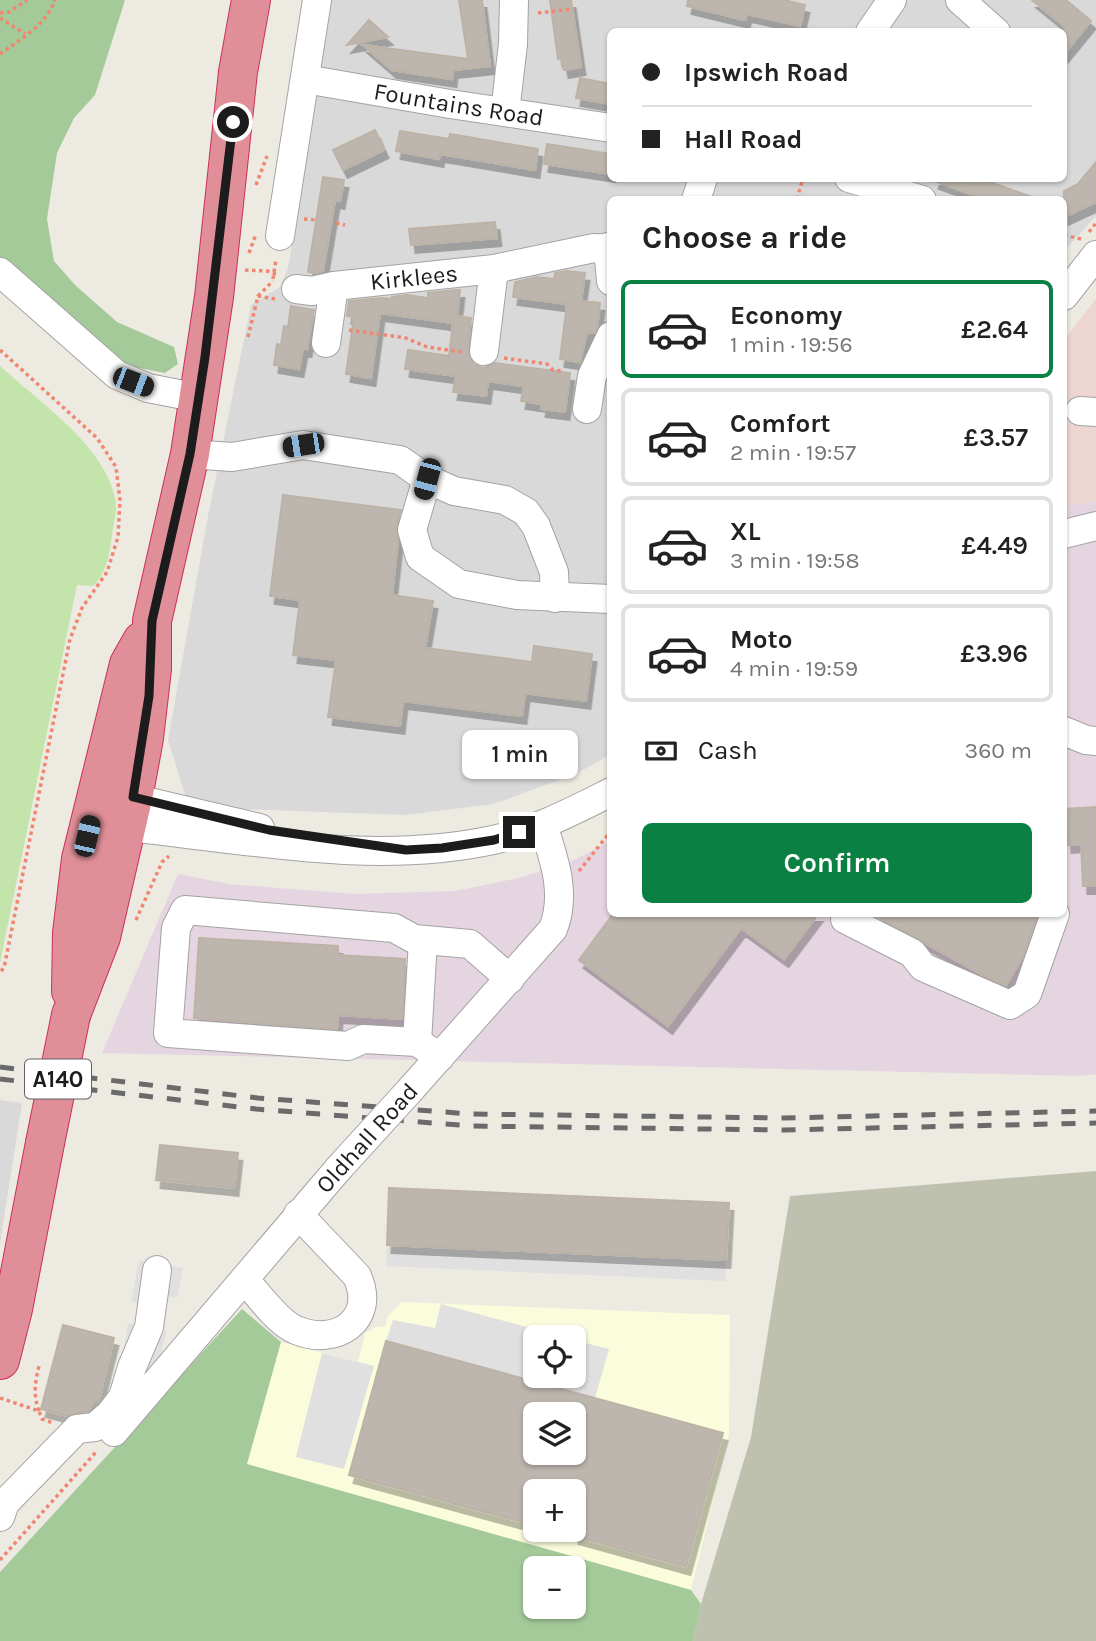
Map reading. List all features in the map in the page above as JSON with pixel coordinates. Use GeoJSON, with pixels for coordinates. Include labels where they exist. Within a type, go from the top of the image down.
{"type":"FeatureCollection","features":[{"type":"Feature","properties":{"kind":"highway","name":"A140"},"geometry":{"type":"LineString","coordinates":[[71,1015],[71,974],[86,932],[149,696],[152,621],[190,454],[199,398],[214,297],[238,72],[251,0]]}},
{"type":"Feature","properties":{"kind":"highway","name":"A140"},"geometry":{"type":"LineString","coordinates":[[0,1360],[13,1309],[71,1015],[101,937],[117,808]]}},
{"type":"Feature","properties":{"kind":"street"},"geometry":{"type":"LineString","coordinates":[[282,226],[317,0]]}},
{"type":"Feature","properties":{"kind":"street"},"geometry":{"type":"LineString","coordinates":[[960,0],[992,28]]}},
{"type":"Feature","properties":{"kind":"street"},"geometry":{"type":"LineString","coordinates":[[873,28],[890,1]]}},
{"type":"Feature","properties":{"kind":"street"},"geometry":{"type":"LineString","coordinates":[[505,113],[514,8]]}},
{"type":"Feature","properties":{"kind":"street","name":"Fountains Road"},"geometry":{"type":"LineString","coordinates":[[305,79],[607,127]]}},
{"type":"Feature","properties":{"kind":"street"},"geometry":{"type":"LineString","coordinates":[[862,182],[909,196]]}},
{"type":"Feature","properties":{"kind":"street","name":"Kirklees"},"geometry":{"type":"LineString","coordinates":[[327,336],[295,287],[495,269],[607,248]]}},
{"type":"Feature","properties":{"kind":"street"},"geometry":{"type":"LineString","coordinates":[[1067,290],[1080,263]]}},
{"type":"Feature","properties":{"kind":"street","name":"Kirklees"},"geometry":{"type":"LineString","coordinates":[[484,354],[495,269]]}},
{"type":"Feature","properties":{"kind":"street"},"geometry":{"type":"LineString","coordinates":[[0,272],[117,375],[148,388],[199,398]]}},
{"type":"Feature","properties":{"kind":"street"},"geometry":{"type":"LineString","coordinates":[[587,409],[592,376],[607,344]]}},
{"type":"Feature","properties":{"kind":"street"},"geometry":{"type":"LineString","coordinates":[[190,454],[232,457],[303,445],[400,460],[427,479],[454,491],[505,500],[526,512],[536,526],[554,572],[555,598]]}},
{"type":"Feature","properties":{"kind":"street"},"geometry":{"type":"LineString","coordinates":[[427,479],[412,530],[420,557],[459,584],[517,595],[607,599]]}},
{"type":"Feature","properties":{"kind":"street"},"geometry":{"type":"LineString","coordinates":[[1067,732],[1096,741]]}},
{"type":"Feature","properties":{"kind":"street"},"geometry":{"type":"LineString","coordinates":[[117,808],[406,850],[494,840],[543,825],[607,794]]}},
{"type":"Feature","properties":{"kind":"street","name":"Oldhall Road"},"geometry":{"type":"LineString","coordinates":[[114,1432],[298,1214],[411,1089],[429,1050],[510,979],[553,929],[559,914],[560,895],[555,862],[543,825]]}},
{"type":"Feature","properties":{"kind":"street"},"geometry":{"type":"LineString","coordinates":[[423,940],[429,1050],[363,1039],[348,1046],[168,1033],[176,928],[185,911],[394,928],[414,939],[470,944],[510,979]]}},
{"type":"Feature","properties":{"kind":"street"},"geometry":{"type":"LineString","coordinates":[[846,917],[845,919],[912,953],[923,967],[1010,1005],[1027,994],[1054,917]]}},
{"type":"Feature","properties":{"kind":"street"},"geometry":{"type":"LineString","coordinates":[[245,1280],[282,1321],[294,1330],[312,1335],[326,1334],[343,1330],[357,1318],[363,1305],[362,1288],[357,1276],[298,1214]]}},
{"type":"Feature","properties":{"kind":"street"},"geometry":{"type":"LineString","coordinates":[[0,1517],[5,1503],[77,1429],[95,1427],[123,1397],[149,1327],[157,1270]]}},
{"type":"Feature","properties":{"kind":"path"},"geometry":{"type":"LineString","coordinates":[[0,13],[9,12],[27,0]]}},
{"type":"Feature","properties":{"kind":"path"},"geometry":{"type":"LineString","coordinates":[[0,54],[38,27],[51,12],[55,0]]}},
{"type":"Feature","properties":{"kind":"path"},"geometry":{"type":"LineString","coordinates":[[514,8],[573,9]]}},
{"type":"Feature","properties":{"kind":"path"},"geometry":{"type":"LineString","coordinates":[[0,18],[25,34]]}},
{"type":"Feature","properties":{"kind":"path"},"geometry":{"type":"LineString","coordinates":[[255,188],[269,149]]}},
{"type":"Feature","properties":{"kind":"path"},"geometry":{"type":"LineString","coordinates":[[248,256],[260,224],[269,214],[282,226]]}},
{"type":"Feature","properties":{"kind":"path"},"geometry":{"type":"LineString","coordinates":[[337,223],[345,225]]}},
{"type":"Feature","properties":{"kind":"path"},"geometry":{"type":"LineString","coordinates":[[241,281],[246,263]]}},
{"type":"Feature","properties":{"kind":"path"},"geometry":{"type":"LineString","coordinates":[[244,270],[256,270],[295,287]]}},
{"type":"Feature","properties":{"kind":"path"},"geometry":{"type":"LineString","coordinates":[[258,296],[295,287]]}},
{"type":"Feature","properties":{"kind":"path"},"geometry":{"type":"LineString","coordinates":[[258,296],[295,287]]}},
{"type":"Feature","properties":{"kind":"path"},"geometry":{"type":"LineString","coordinates":[[248,337],[258,296]]}},
{"type":"Feature","properties":{"kind":"path"},"geometry":{"type":"LineString","coordinates":[[327,336],[343,329],[406,338],[427,347],[547,364],[553,370],[562,371]]}},
{"type":"Feature","properties":{"kind":"path"},"geometry":{"type":"LineString","coordinates":[[0,349],[97,438],[116,467],[120,500],[118,537],[107,572],[82,608],[71,639],[4,968],[0,972]]}},
{"type":"Feature","properties":{"kind":"path"},"geometry":{"type":"LineString","coordinates":[[560,895],[607,836]]}},
{"type":"Feature","properties":{"kind":"path"},"geometry":{"type":"LineString","coordinates":[[42,1366],[39,1366],[35,1384],[35,1400],[42,1419],[64,1427],[72,1434]]}},
{"type":"Feature","properties":{"kind":"path"},"geometry":{"type":"LineString","coordinates":[[0,1398],[39,1411]]}},
{"type":"Feature","properties":{"kind":"path"},"geometry":{"type":"LineString","coordinates":[[0,1560],[114,1432]]}},
{"type":"Feature","properties":{"kind":"shaded area"},"geometry":{"type":"Polygon","coordinates":[[[328,0],[1096,0],[1096,216],[1067,248],[1067,196],[607,196],[607,756],[578,773],[494,804],[405,815],[189,807],[168,740],[208,516],[251,305],[280,287],[288,268],[328,0]]]}},
{"type":"Feature","properties":{"kind":"shaded area"},"geometry":{"type":"Polygon","coordinates":[[[1096,299],[1096,501],[1067,506],[1067,336],[1096,299]]]}},
{"type":"Feature","properties":{"kind":"shaded area"},"geometry":{"type":"Polygon","coordinates":[[[1096,501],[1096,1074],[1081,1076],[102,1053],[178,874],[229,884],[354,894],[455,891],[519,878],[572,861],[607,843],[607,917],[1067,917],[1067,506],[1096,501]]]}},
{"type":"Feature","properties":{"kind":"shaded area"},"geometry":{"type":"Polygon","coordinates":[[[0,1100],[22,1103],[0,1244],[0,1100]]]}},
{"type":"Feature","properties":{"kind":"shaded area"},"geometry":{"type":"Polygon","coordinates":[[[1096,1171],[1096,1641],[693,1641],[701,1604],[751,1437],[790,1196],[1096,1171]]]}},
{"type":"Feature","properties":{"kind":"shaded area"},"geometry":{"type":"Polygon","coordinates":[[[387,1245],[726,1260],[725,1281],[386,1266],[387,1245]]]}},
{"type":"Feature","properties":{"kind":"shaded area"},"geometry":{"type":"Polygon","coordinates":[[[139,1260],[183,1268],[177,1298],[165,1296],[163,1307],[131,1302],[139,1260]]]}},
{"type":"Feature","properties":{"kind":"shaded area"},"geometry":{"type":"Polygon","coordinates":[[[402,1302],[730,1315],[729,1435],[691,1590],[586,1560],[586,1556],[571,1556],[246,1464],[281,1342],[358,1362],[365,1333],[385,1326],[388,1316],[402,1302]]]}},
{"type":"Feature","properties":{"kind":"shaded area"},"geometry":{"type":"Polygon","coordinates":[[[441,1304],[523,1326],[523,1378],[386,1341],[393,1320],[435,1328],[441,1304]]]}},
{"type":"Feature","properties":{"kind":"shaded area"},"geometry":{"type":"Polygon","coordinates":[[[128,1323],[167,1331],[156,1370],[121,1365],[128,1323]]]}},
{"type":"Feature","properties":{"kind":"shaded area"},"geometry":{"type":"Polygon","coordinates":[[[586,1343],[609,1349],[595,1398],[558,1388],[586,1388],[586,1343]]]}},
{"type":"Feature","properties":{"kind":"shaded area"},"geometry":{"type":"Polygon","coordinates":[[[322,1353],[374,1366],[344,1469],[296,1457],[322,1353]]]}},
{"type":"Feature","properties":{"kind":"green space"},"geometry":{"type":"Polygon","coordinates":[[[0,0],[125,0],[95,95],[74,118],[57,153],[47,219],[54,261],[75,285],[117,322],[174,347],[178,364],[165,373],[129,366],[26,282],[0,257],[0,0]]]}},
{"type":"Feature","properties":{"kind":"green space"},"geometry":{"type":"Polygon","coordinates":[[[0,366],[68,426],[98,460],[109,479],[116,507],[109,556],[101,576],[93,586],[77,585],[0,963],[0,366]]]}},
{"type":"Feature","properties":{"kind":"green space"},"geometry":{"type":"Polygon","coordinates":[[[242,1309],[281,1342],[247,1464],[571,1556],[523,1556],[523,1619],[586,1619],[586,1560],[691,1590],[701,1604],[693,1641],[0,1641],[0,1572],[242,1309]]]}},
{"type":"Feature","properties":{"kind":"building"},"geometry":{"type":"Polygon","coordinates":[[[459,0],[482,0],[490,66],[453,70],[452,79],[392,70],[363,45],[468,59],[459,0]]]}},
{"type":"Feature","properties":{"kind":"building"},"geometry":{"type":"Polygon","coordinates":[[[550,0],[571,0],[581,67],[564,70],[562,58],[558,59],[550,0]]]}},
{"type":"Feature","properties":{"kind":"building"},"geometry":{"type":"Polygon","coordinates":[[[688,0],[784,0],[805,5],[800,26],[747,14],[745,20],[687,6],[688,0]]]}},
{"type":"Feature","properties":{"kind":"building"},"geometry":{"type":"Polygon","coordinates":[[[1032,0],[1066,0],[1091,21],[1067,50],[1067,28],[1032,0]]]}},
{"type":"Feature","properties":{"kind":"building"},"geometry":{"type":"Polygon","coordinates":[[[369,20],[388,37],[347,45],[369,20]]]}},
{"type":"Feature","properties":{"kind":"building"},"geometry":{"type":"Polygon","coordinates":[[[580,78],[607,83],[607,103],[576,98],[580,78]]]}},
{"type":"Feature","properties":{"kind":"building"},"geometry":{"type":"Polygon","coordinates":[[[375,130],[384,150],[343,170],[333,150],[375,130]]]}},
{"type":"Feature","properties":{"kind":"building"},"geometry":{"type":"Polygon","coordinates":[[[400,131],[449,139],[450,134],[538,149],[535,170],[440,154],[439,159],[396,151],[400,131]]]}},
{"type":"Feature","properties":{"kind":"building"},"geometry":{"type":"Polygon","coordinates":[[[547,144],[607,153],[607,173],[544,164],[547,144]]]}},
{"type":"Feature","properties":{"kind":"building"},"geometry":{"type":"Polygon","coordinates":[[[1096,162],[1096,202],[1067,216],[1067,196],[1064,196],[1064,191],[1078,184],[1096,162]]]}},
{"type":"Feature","properties":{"kind":"building"},"geometry":{"type":"Polygon","coordinates":[[[323,177],[344,180],[340,201],[335,200],[323,271],[315,273],[308,272],[323,177]]]}},
{"type":"Feature","properties":{"kind":"building"},"geometry":{"type":"Polygon","coordinates":[[[937,182],[990,182],[1029,196],[977,196],[937,182]]]}},
{"type":"Feature","properties":{"kind":"building"},"geometry":{"type":"Polygon","coordinates":[[[495,222],[497,238],[411,245],[409,229],[495,222]]]}},
{"type":"Feature","properties":{"kind":"building"},"geometry":{"type":"Polygon","coordinates":[[[555,273],[585,273],[581,301],[600,303],[597,328],[594,333],[587,332],[580,362],[560,359],[567,304],[513,297],[515,282],[537,277],[554,279],[555,273]]]}},
{"type":"Feature","properties":{"kind":"building"},"geometry":{"type":"Polygon","coordinates":[[[460,290],[457,316],[471,318],[468,350],[474,364],[483,368],[495,363],[570,373],[565,412],[541,409],[542,404],[521,401],[524,386],[488,381],[486,396],[453,392],[456,376],[405,369],[408,350],[449,356],[453,323],[380,313],[371,378],[346,374],[354,317],[347,316],[349,301],[392,299],[407,295],[428,298],[428,293],[460,290]]]}},
{"type":"Feature","properties":{"kind":"building"},"geometry":{"type":"Polygon","coordinates":[[[291,306],[314,310],[307,349],[303,348],[299,369],[274,365],[277,344],[281,345],[284,326],[288,327],[291,306]]]}},
{"type":"Feature","properties":{"kind":"building"},"geometry":{"type":"Polygon","coordinates":[[[283,495],[401,510],[396,526],[398,540],[392,595],[433,601],[425,648],[532,662],[534,646],[592,654],[586,701],[525,693],[522,716],[403,701],[400,726],[328,717],[336,660],[293,655],[300,600],[270,596],[283,495]]]}},
{"type":"Feature","properties":{"kind":"building"},"geometry":{"type":"Polygon","coordinates":[[[1096,807],[1096,886],[1083,886],[1081,844],[1067,845],[1067,809],[1096,807]]]}},
{"type":"Feature","properties":{"kind":"building"},"geometry":{"type":"Polygon","coordinates":[[[611,917],[816,917],[784,959],[741,928],[668,1026],[579,960],[611,917]]]}},
{"type":"Feature","properties":{"kind":"building"},"geometry":{"type":"Polygon","coordinates":[[[878,917],[1037,917],[1022,958],[1006,985],[878,917]]]}},
{"type":"Feature","properties":{"kind":"building"},"geometry":{"type":"Polygon","coordinates":[[[199,938],[338,946],[338,955],[405,959],[402,1019],[338,1015],[337,1029],[194,1018],[199,938]]]}},
{"type":"Feature","properties":{"kind":"building"},"geometry":{"type":"Polygon","coordinates":[[[160,1145],[238,1153],[234,1188],[156,1180],[160,1145]]]}},
{"type":"Feature","properties":{"kind":"building"},"geometry":{"type":"Polygon","coordinates":[[[389,1188],[729,1203],[726,1260],[387,1245],[389,1188]]]}},
{"type":"Feature","properties":{"kind":"building"},"geometry":{"type":"Polygon","coordinates":[[[63,1325],[114,1338],[98,1401],[93,1400],[88,1411],[68,1416],[41,1409],[63,1325]]]}},
{"type":"Feature","properties":{"kind":"building"},"geometry":{"type":"Polygon","coordinates":[[[386,1341],[523,1378],[523,1388],[558,1388],[723,1433],[686,1567],[586,1539],[586,1479],[523,1479],[523,1522],[349,1475],[386,1341]]]}},
{"type":"Feature","properties":{"kind":"railway"},"geometry":{"type":"LineString","coordinates":[[0,1067],[258,1098],[471,1114],[783,1118],[1096,1111]]}},
{"type":"Feature","properties":{"kind":"railway"},"geometry":{"type":"LineString","coordinates":[[0,1079],[256,1109],[471,1126],[783,1130],[1096,1123]]}},
{"type":"Feature","properties":{"kind":"route"},"geometry":{"type":"LineString","coordinates":[[233,122],[214,297],[190,454],[152,621],[152,669],[133,797],[269,830],[406,850],[494,840],[519,832]]}}]}
